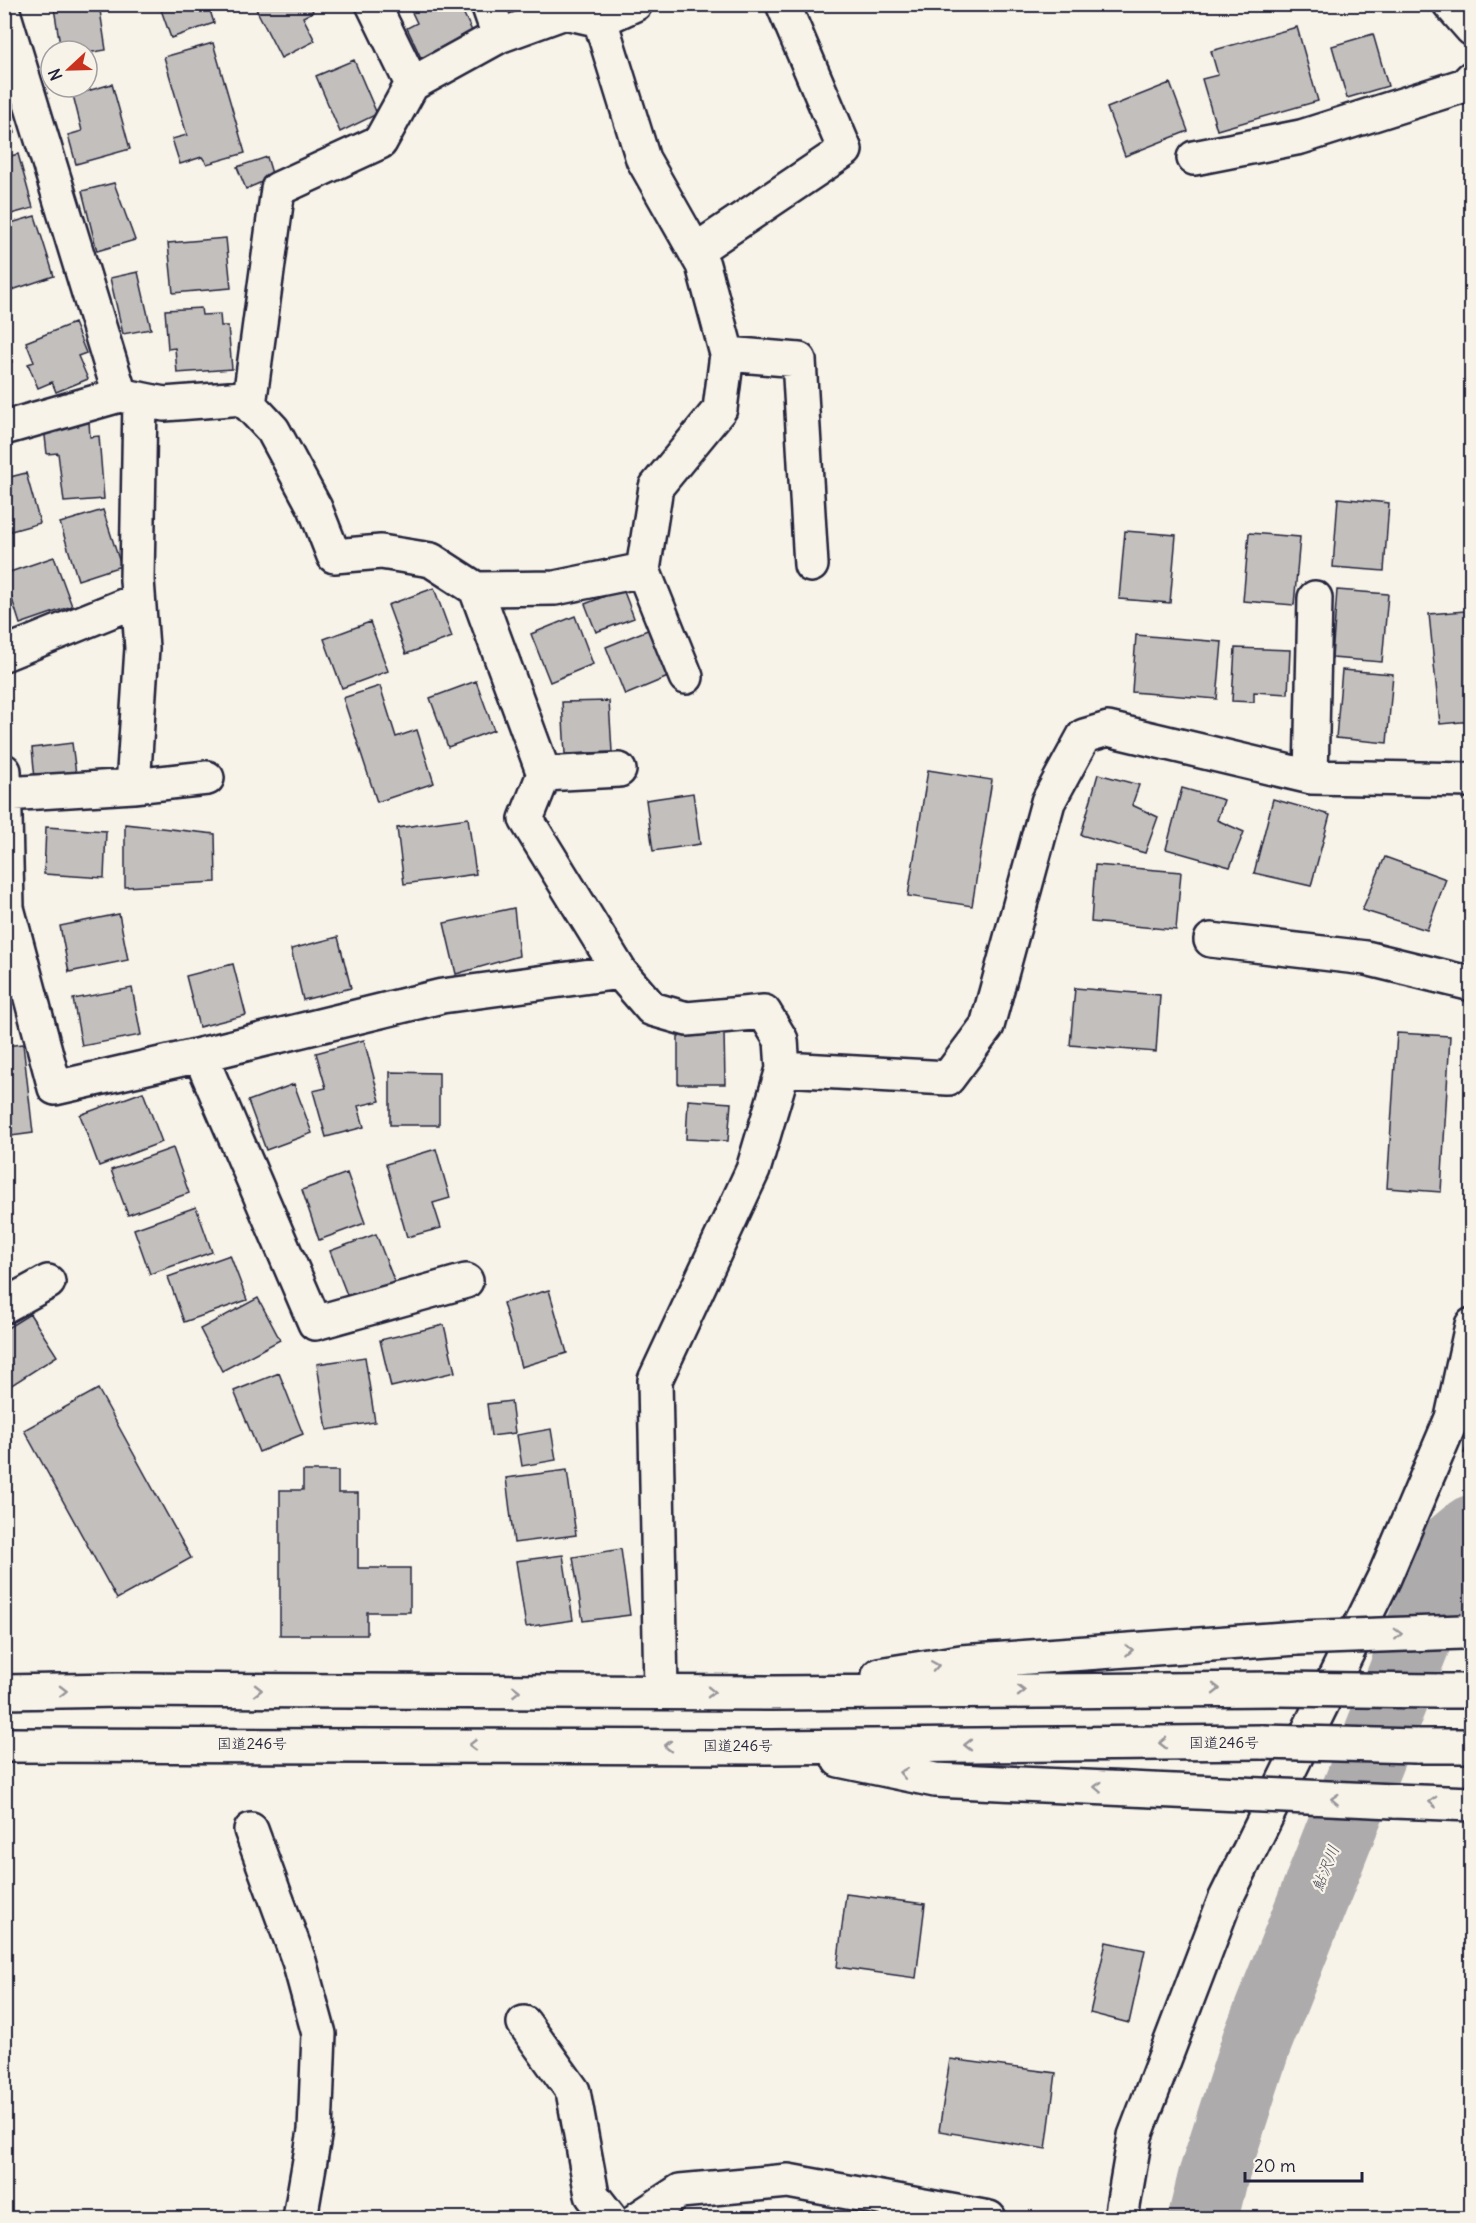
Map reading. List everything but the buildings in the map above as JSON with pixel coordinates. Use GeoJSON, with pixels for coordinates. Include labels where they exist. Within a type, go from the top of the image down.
{"type":"FeatureCollection","features":[{"type":"Feature","properties":{"kind":"main road"},"geometry":{"type":"LineString","coordinates":[[372,4],[412,84]]}},
{"type":"Feature","properties":{"kind":"main road"},"geometry":{"type":"LineString","coordinates":[[488,4],[499,36]]}},
{"type":"Feature","properties":{"kind":"main road"},"geometry":{"type":"LineString","coordinates":[[249,405],[278,189],[380,142],[412,84],[499,36],[565,12],[600,12],[635,4]]}},
{"type":"Feature","properties":{"kind":"main road"},"geometry":{"type":"LineString","coordinates":[[695,251],[845,150],[783,4]]}},
{"type":"Feature","properties":{"kind":"main road"},"geometry":{"type":"LineString","coordinates":[[1450,4],[1472,29]]}},
{"type":"Feature","properties":{"kind":"main road"},"geometry":{"type":"LineString","coordinates":[[600,12],[643,159],[703,265],[727,354],[720,409],[656,487],[643,570],[687,677]]}},
{"type":"Feature","properties":{"kind":"main road"},"geometry":{"type":"LineString","coordinates":[[4,15],[130,397],[142,648],[133,786]]}},
{"type":"Feature","properties":{"kind":"main road"},"geometry":{"type":"LineString","coordinates":[[1194,158],[1301,137],[1465,85],[1472,78]]}},
{"type":"Feature","properties":{"kind":"main road"},"geometry":{"type":"LineString","coordinates":[[727,354],[798,360],[811,565]]}},
{"type":"Feature","properties":{"kind":"main road"},"geometry":{"type":"LineString","coordinates":[[4,428],[130,397],[164,404],[243,398],[273,430],[315,508],[334,556],[381,552],[431,560],[476,589],[555,588],[643,570]]}},
{"type":"Feature","properties":{"kind":"main road"},"geometry":{"type":"LineString","coordinates":[[476,589],[544,774],[526,819],[620,972],[652,1009],[687,1019],[764,1012],[781,1040],[783,1069],[753,1170],[655,1380],[661,1691]]}},
{"type":"Feature","properties":{"kind":"main road"},"geometry":{"type":"LineString","coordinates":[[1311,777],[1315,598]]}},
{"type":"Feature","properties":{"kind":"main road"},"geometry":{"type":"LineString","coordinates":[[4,654],[138,600]]}},
{"type":"Feature","properties":{"kind":"main road"},"geometry":{"type":"LineString","coordinates":[[783,1069],[948,1078],[987,1026],[1048,802],[1084,736],[1108,729],[1311,777],[1472,780]]}},
{"type":"Feature","properties":{"kind":"main road"},"geometry":{"type":"LineString","coordinates":[[544,774],[619,770]]}},
{"type":"Feature","properties":{"kind":"main road"},"geometry":{"type":"LineString","coordinates":[[207,778],[133,786],[5,782],[6,908],[55,1088],[442,996],[620,972]]}},
{"type":"Feature","properties":{"kind":"main road"},"geometry":{"type":"LineString","coordinates":[[1211,940],[1366,958],[1472,984]]}},
{"type":"Feature","properties":{"kind":"main road"},"geometry":{"type":"LineString","coordinates":[[200,1055],[315,1323],[466,1281]]}},
{"type":"Feature","properties":{"kind":"main road"},"geometry":{"type":"LineString","coordinates":[[4,1306],[48,1282]]}},
{"type":"Feature","properties":{"kind":"main road"},"geometry":{"type":"LineString","coordinates":[[1121,2218],[1135,2136],[1225,1900],[1384,1578],[1448,1429],[1472,1325]]}},
{"type":"Feature","properties":{"kind":"main road"},"geometry":{"type":"LineString","coordinates":[[774,1693],[960,1662],[1297,1638],[1467,1631]]}},
{"type":"Feature","properties":{"kind":"main road"},"geometry":{"type":"LineString","coordinates":[[4,1692],[661,1691],[774,1693],[1279,1689],[1472,1691]]}},
{"type":"Feature","properties":{"kind":"main road","name":"国道246号"},"geometry":{"type":"LineString","coordinates":[[4,1745],[771,1747],[1263,1742],[1472,1746]]}},
{"type":"Feature","properties":{"kind":"main road"},"geometry":{"type":"LineString","coordinates":[[771,1747],[935,1780],[1472,1804]]}},
{"type":"Feature","properties":{"kind":"main road"},"geometry":{"type":"LineString","coordinates":[[251,1830],[299,1961],[319,2034],[315,2132],[300,2218]]}},
{"type":"Feature","properties":{"kind":"main road"},"geometry":{"type":"LineString","coordinates":[[524,2023],[573,2091],[592,2195],[610,2218]]}},
{"type":"Feature","properties":{"kind":"main road"},"geometry":{"type":"LineString","coordinates":[[639,2218],[680,2190],[788,2181],[989,2218]]}},
{"type":"Feature","properties":{"kind":"waterway","name":"鮎沢川"},"geometry":{"type":"LineString","coordinates":[[1203,2218],[1213,2177],[1256,2044],[1454,1545],[1472,1530]]}}]}
